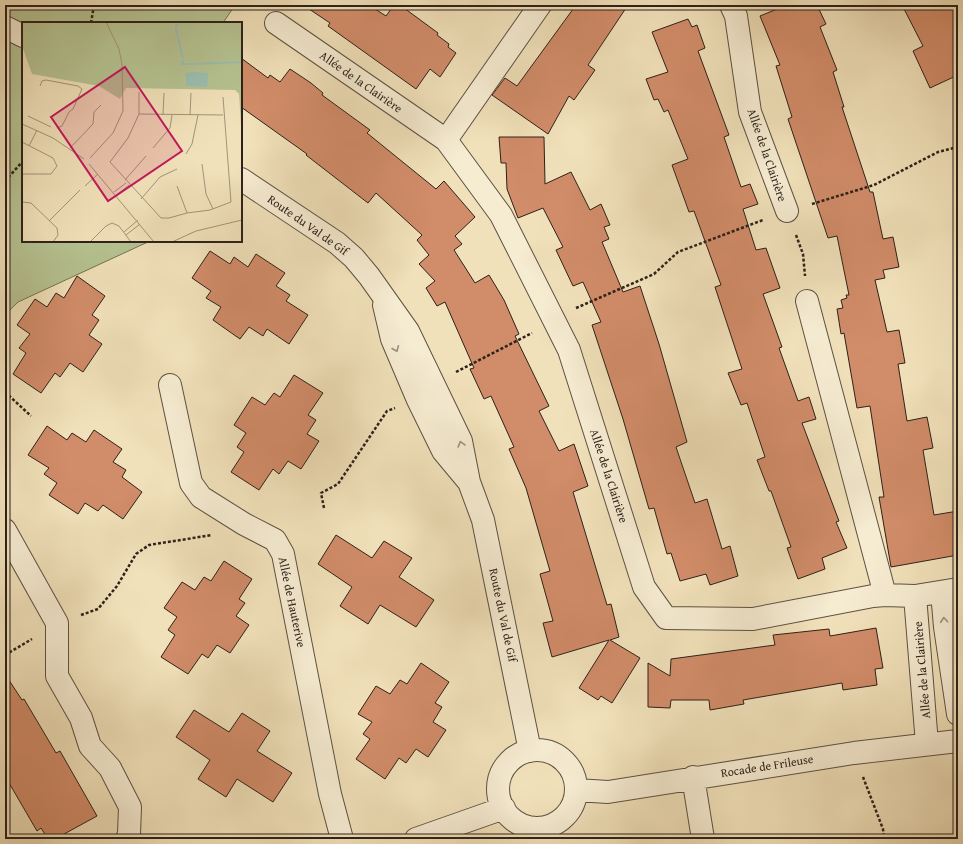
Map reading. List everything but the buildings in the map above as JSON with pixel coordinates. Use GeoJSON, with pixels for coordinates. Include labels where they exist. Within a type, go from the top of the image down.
{"type":"FeatureCollection","features":[{"type":"Feature","properties":{"kind":"street"},"geometry":{"type":"LineString","coordinates":[[446,140],[540,5]]}},
{"type":"Feature","properties":{"kind":"street","name":"Allée de la Clairière"},"geometry":{"type":"LineString","coordinates":[[731,5],[736,16],[750,112],[787,211]]}},
{"type":"Feature","properties":{"kind":"street","name":"Allée de la Clairière"},"geometry":{"type":"LineString","coordinates":[[276,23],[446,140],[501,215],[569,350],[644,587],[666,618],[753,619],[884,594],[915,596],[950,590],[945,627],[958,714]]}},
{"type":"Feature","properties":{"kind":"street"},"geometry":{"type":"LineString","coordinates":[[5,27],[22,36]]}},
{"type":"Feature","properties":{"kind":"street","name":"Route du Val de Gif"},"geometry":{"type":"LineString","coordinates":[[242,180],[337,243],[354,258],[369,276],[383,298],[408,331],[461,441],[469,482],[483,520],[530,750]]}},
{"type":"Feature","properties":{"kind":"street","name":"Route du Val de Gif"},"geometry":{"type":"LineString","coordinates":[[383,298],[392,339],[418,400],[443,451],[469,482]]}},
{"type":"Feature","properties":{"kind":"street"},"geometry":{"type":"LineString","coordinates":[[807,301],[884,594]]}},
{"type":"Feature","properties":{"kind":"street","name":"Allée de Hauterive"},"geometry":{"type":"LineString","coordinates":[[170,386],[191,482],[201,497],[244,524],[275,540],[283,554],[330,794],[342,839]]}},
{"type":"Feature","properties":{"kind":"street"},"geometry":{"type":"LineString","coordinates":[[5,530],[57,623],[57,676],[81,718],[90,746],[110,768],[130,807],[129,834],[127,839]]}},
{"type":"Feature","properties":{"kind":"street","name":"Allée de la Clairière"},"geometry":{"type":"LineString","coordinates":[[915,596],[927,744]]}},
{"type":"Feature","properties":{"kind":"street","name":"Rocade de Frileuse"},"geometry":{"type":"LineString","coordinates":[[576,790],[608,792],[693,777],[854,753],[958,741]]}},
{"type":"Feature","properties":{"kind":"street"},"geometry":{"type":"LineString","coordinates":[[530,750],[542,750],[553,753],[562,759],[570,768],[575,778],[576,790],[574,801],[569,811],[562,819],[547,826],[530,827],[520,824],[510,817],[504,808],[499,791],[502,772],[509,762],[519,754],[530,750]]}},
{"type":"Feature","properties":{"kind":"street"},"geometry":{"type":"LineString","coordinates":[[693,777],[703,839]]}},
{"type":"Feature","properties":{"kind":"street"},"geometry":{"type":"LineString","coordinates":[[416,839],[504,808]]}},
{"type":"Feature","properties":{"kind":"path"},"geometry":{"type":"LineString","coordinates":[[92,22],[94,5]]}},
{"type":"Feature","properties":{"kind":"path"},"geometry":{"type":"LineString","coordinates":[[433,384],[555,321],[568,311],[654,274],[678,252],[787,211],[874,185],[938,152],[958,147]]}},
{"type":"Feature","properties":{"kind":"path"},"geometry":{"type":"LineString","coordinates":[[5,180],[22,162]]}},
{"type":"Feature","properties":{"kind":"path"},"geometry":{"type":"LineString","coordinates":[[787,211],[803,254],[807,301]]}},
{"type":"Feature","properties":{"kind":"path"},"geometry":{"type":"LineString","coordinates":[[5,392],[31,416]]}},
{"type":"Feature","properties":{"kind":"path"},"geometry":{"type":"LineString","coordinates":[[324,508],[321,493],[338,484],[387,411],[418,400]]}},
{"type":"Feature","properties":{"kind":"path"},"geometry":{"type":"LineString","coordinates":[[5,655],[57,623],[98,609],[117,586],[136,554],[150,545],[225,534],[244,524]]}},
{"type":"Feature","properties":{"kind":"path"},"geometry":{"type":"LineString","coordinates":[[854,753],[883,829],[884,839]]}},
{"type":"Feature","properties":{"kind":"path"},"geometry":{"type":"LineString","coordinates":[[5,836],[8,839]]}},
{"type":"Feature","properties":{"kind":"green space"},"geometry":{"type":"Polygon","coordinates":[[[5,5],[235,5],[224,22],[22,22],[22,242],[148,242],[18,302],[5,315],[5,5]]]}}]}
